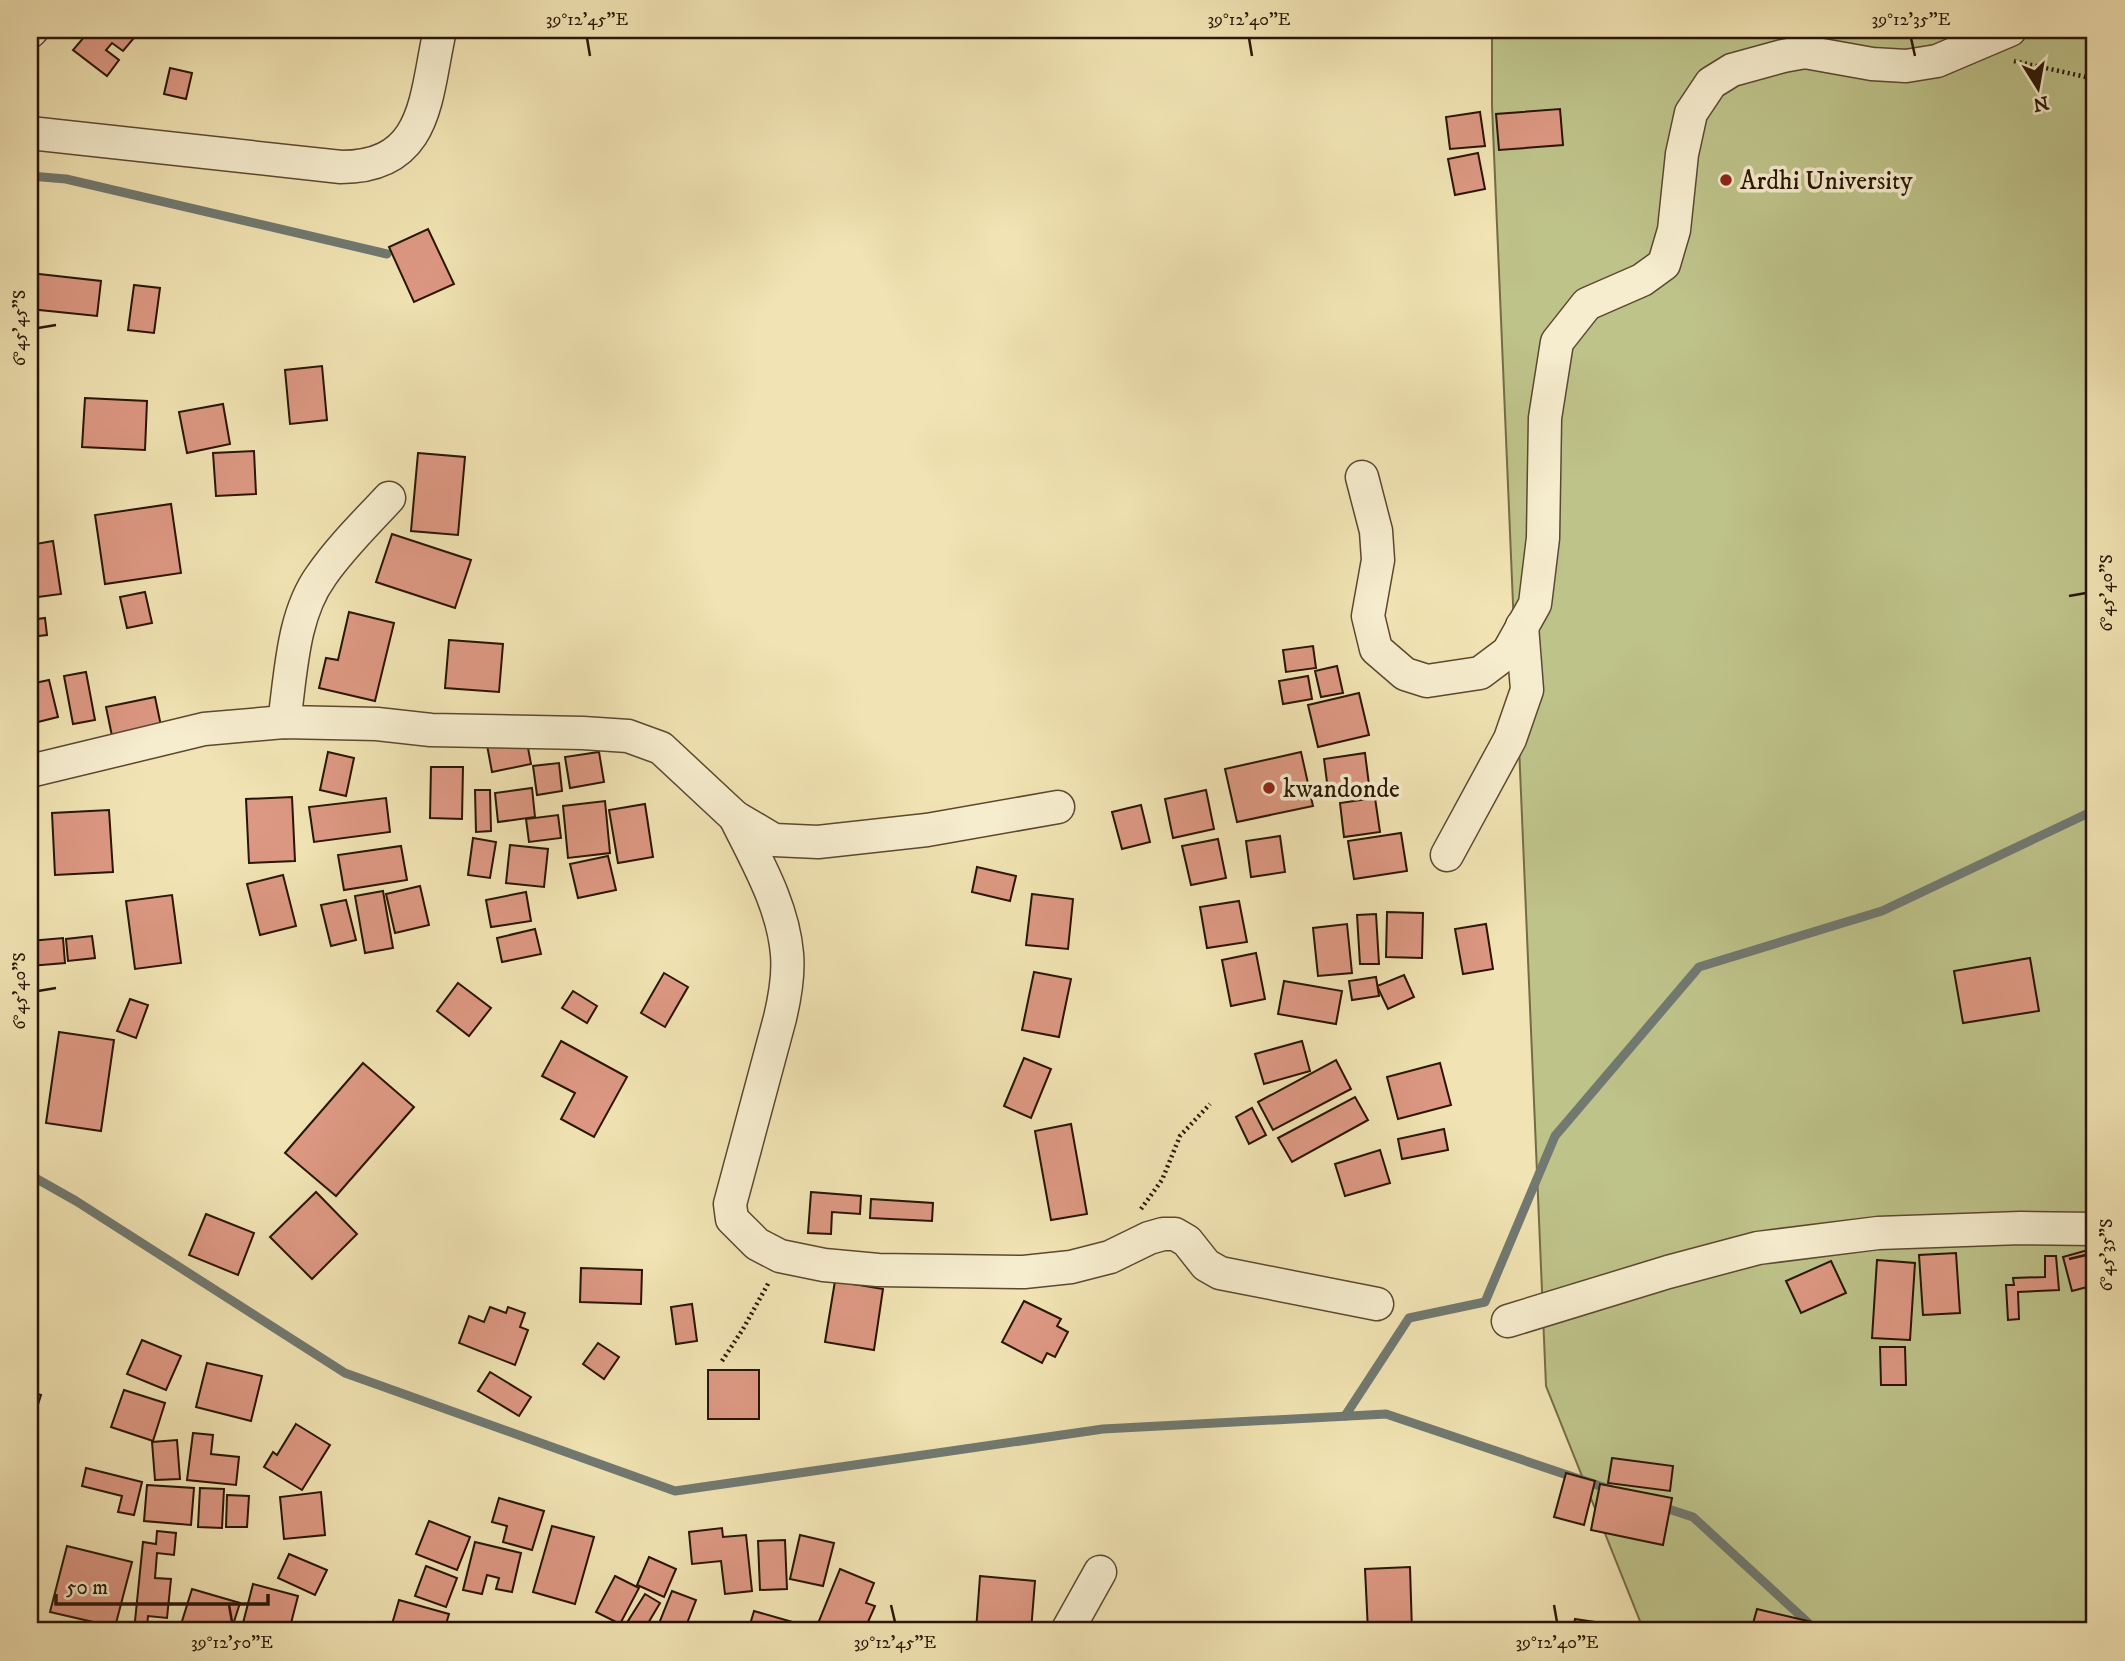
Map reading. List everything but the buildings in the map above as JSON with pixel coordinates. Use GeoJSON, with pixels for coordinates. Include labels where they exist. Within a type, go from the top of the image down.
{"type":"FeatureCollection","features":[{"type":"Feature","properties":{"kind":"street"},"geometry":{"type":"LineString","coordinates":[[30,133],[341,167],[364,167],[388,158],[406,143],[421,120],[440,30]]}},
{"type":"Feature","properties":{"kind":"street"},"geometry":{"type":"LineString","coordinates":[[1362,477],[1376,531],[1378,560],[1368,616],[1376,649],[1405,674],[1427,681],[1480,673],[1508,652],[1535,604],[1543,538],[1545,418],[1557,342],[1587,303],[1642,280],[1664,264],[1674,230],[1682,155],[1691,113],[1711,83],[1732,70],[1783,55],[1805,52],[1872,64],[1906,66],[1937,61],[2010,30]]}},
{"type":"Feature","properties":{"kind":"street"},"geometry":{"type":"LineString","coordinates":[[284,722],[293,654],[304,608],[319,577],[389,498]]}},
{"type":"Feature","properties":{"kind":"street"},"geometry":{"type":"LineString","coordinates":[[1447,855],[1510,739],[1527,690],[1522,626]]}},
{"type":"Feature","properties":{"kind":"street"},"geometry":{"type":"LineString","coordinates":[[30,771],[204,729],[284,722],[377,724],[431,730],[628,736],[661,748],[735,817],[774,840],[818,842],[927,830],[1058,807]]}},
{"type":"Feature","properties":{"kind":"street"},"geometry":{"type":"LineString","coordinates":[[735,817],[763,873],[779,916],[787,952],[787,976],[780,1018],[730,1204],[732,1219],[757,1244],[780,1256],[824,1265],[878,1270],[1024,1272],[1071,1267],[1110,1256],[1149,1238],[1175,1234],[1187,1241],[1206,1265],[1220,1273],[1377,1304]]}},
{"type":"Feature","properties":{"kind":"street"},"geometry":{"type":"LineString","coordinates":[[1508,1321],[1668,1272],[1758,1248],[1878,1233],[2021,1228],[2095,1230]]}},
{"type":"Feature","properties":{"kind":"street"},"geometry":{"type":"LineString","coordinates":[[1067,1631],[1100,1572]]}},
{"type":"Feature","properties":{"kind":"path"},"geometry":{"type":"LineString","coordinates":[[1968,47],[1997,57],[2095,79]]}},
{"type":"Feature","properties":{"kind":"path"},"geometry":{"type":"LineString","coordinates":[[1139,1213],[1162,1180],[1180,1136],[1210,1104]]}},
{"type":"Feature","properties":{"kind":"path"},"geometry":{"type":"LineString","coordinates":[[722,1361],[757,1305],[780,1256]]}},
{"type":"Feature","properties":{"kind":"green space"},"geometry":{"type":"Polygon","coordinates":[[[1492,30],[2095,30],[2095,1631],[1644,1631],[1546,1386],[1492,106],[1492,30]]]}},
{"type":"Feature","properties":{"kind":"waterway"},"geometry":{"type":"LineString","coordinates":[[30,176],[66,179],[387,254]]}},
{"type":"Feature","properties":{"kind":"waterway"},"geometry":{"type":"LineString","coordinates":[[1345,1416],[1409,1318],[1485,1302],[1555,1136],[1699,967],[1882,911],[2095,810]]}},
{"type":"Feature","properties":{"kind":"waterway"},"geometry":{"type":"LineString","coordinates":[[30,1175],[76,1201],[345,1373],[675,1491],[1103,1429],[1386,1414],[1609,1489]]}},
{"type":"Feature","properties":{"kind":"waterway"},"geometry":{"type":"LineString","coordinates":[[1659,1506],[1693,1517],[1817,1631]]}},
{"type":"Feature","properties":{"kind":"place","name":"Ardhi University"},"geometry":{"type":"Point","coordinates":[1726,180]}},
{"type":"Feature","properties":{"kind":"place","name":"kwandonde"},"geometry":{"type":"Point","coordinates":[1269,788]}}]}
